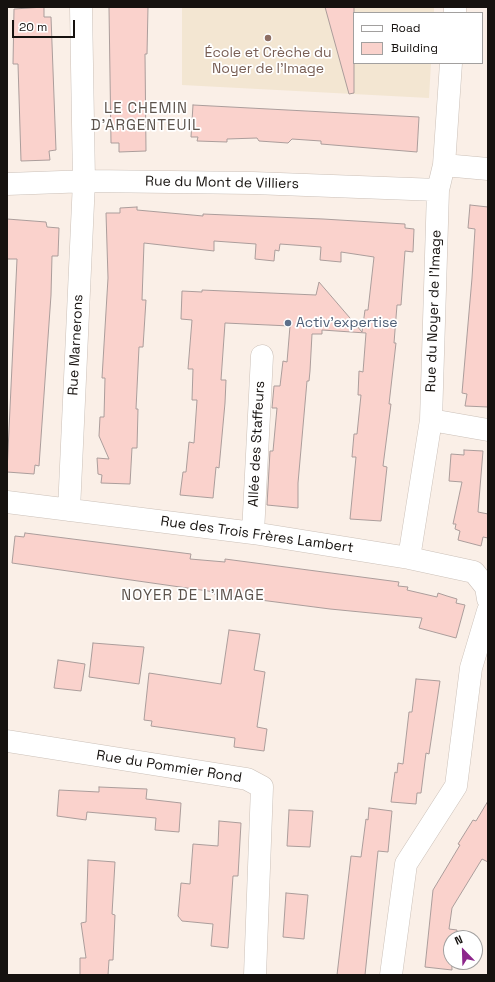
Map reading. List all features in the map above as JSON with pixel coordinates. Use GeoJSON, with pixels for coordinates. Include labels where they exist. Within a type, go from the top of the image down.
{"type":"FeatureCollection","features":[{"type":"Feature","properties":{"kind":"street","name":"Rue Marnerons"},"geometry":{"type":"LineString","coordinates":[[69,510],[84,181],[81,7]]}},
{"type":"Feature","properties":{"kind":"street","name":"Rue du Noyer de l'Image"},"geometry":{"type":"LineString","coordinates":[[409,558],[431,420],[438,190],[444,165],[451,64]]}},
{"type":"Feature","properties":{"kind":"street"},"geometry":{"type":"LineString","coordinates":[[444,165],[488,169]]}},
{"type":"Feature","properties":{"kind":"street","name":"Rue du Mont de Villiers"},"geometry":{"type":"LineString","coordinates":[[7,184],[84,181],[253,183],[438,190]]}},
{"type":"Feature","properties":{"kind":"street","name":"Allée des Staffeurs"},"geometry":{"type":"LineString","coordinates":[[253,533],[262,356]]}},
{"type":"Feature","properties":{"kind":"street"},"geometry":{"type":"LineString","coordinates":[[431,420],[488,430]]}},
{"type":"Feature","properties":{"kind":"street","name":"Rue des Trois Frères Lambert"},"geometry":{"type":"LineString","coordinates":[[7,502],[253,533],[409,558],[474,572],[486,587],[488,599]]}},
{"type":"Feature","properties":{"kind":"street"},"geometry":{"type":"LineString","coordinates":[[391,975],[406,864],[456,786],[471,668],[488,611]]}},
{"type":"Feature","properties":{"kind":"street","name":"Rue du Pommier Rond"},"geometry":{"type":"LineString","coordinates":[[7,741],[247,779],[262,787],[255,975]]}},
{"type":"Feature","properties":{"kind":"shaded area","name":"École et Crèche du Noyer de l'Image"},"geometry":{"type":"Polygon","coordinates":[[[182,7],[434,7],[434,12],[353,12],[353,64],[431,64],[429,98],[182,85],[182,7]]]}},
{"type":"Feature","properties":{"kind":"building"},"geometry":{"type":"Polygon","coordinates":[[[44,7],[44,17],[51,17],[56,150],[49,151],[50,160],[21,161],[18,64],[13,64],[14,9],[44,7]]]}},
{"type":"Feature","properties":{"kind":"building"},"geometry":{"type":"Polygon","coordinates":[[[109,7],[148,7],[147,54],[145,54],[146,151],[119,152],[119,143],[111,143],[109,7]]]}},
{"type":"Feature","properties":{"kind":"building"},"geometry":{"type":"Polygon","coordinates":[[[325,7],[354,7],[354,93],[349,94],[325,7]]]}},
{"type":"Feature","properties":{"kind":"building"},"geometry":{"type":"Polygon","coordinates":[[[193,105],[419,117],[417,152],[321,144],[321,141],[292,139],[288,143],[259,141],[257,138],[227,139],[227,142],[197,141],[198,137],[191,137],[193,105]]]}},
{"type":"Feature","properties":{"kind":"building"},"geometry":{"type":"Polygon","coordinates":[[[470,205],[488,207],[488,407],[465,406],[467,394],[462,393],[475,229],[468,228],[470,205]]]}},
{"type":"Feature","properties":{"kind":"building"},"geometry":{"type":"Polygon","coordinates":[[[137,207],[137,210],[203,216],[203,214],[405,224],[405,228],[414,229],[413,252],[405,251],[401,305],[397,305],[394,343],[396,343],[389,404],[391,404],[383,466],[387,467],[381,521],[350,519],[356,457],[352,457],[354,434],[357,434],[361,395],[358,395],[359,371],[363,372],[366,333],[322,330],[322,334],[312,334],[310,371],[309,381],[307,381],[298,483],[298,508],[267,505],[270,451],[273,451],[277,408],[272,408],[274,386],[280,386],[283,361],[287,362],[290,326],[225,323],[221,380],[226,380],[225,403],[219,468],[216,467],[213,498],[180,495],[183,472],[186,472],[189,442],[194,443],[197,400],[192,400],[193,369],[188,369],[192,320],[181,319],[182,291],[202,292],[202,290],[316,295],[319,282],[362,332],[365,310],[368,310],[374,257],[341,252],[341,262],[320,260],[321,247],[280,244],[279,251],[275,250],[274,261],[255,259],[256,244],[214,241],[214,251],[144,243],[142,300],[146,300],[143,347],[139,347],[136,409],[138,409],[137,448],[132,448],[130,484],[101,483],[102,475],[98,474],[97,458],[109,459],[99,436],[100,417],[104,417],[105,378],[102,378],[108,278],[106,213],[120,213],[120,208],[137,207]]]}},
{"type":"Feature","properties":{"kind":"building"},"geometry":{"type":"Polygon","coordinates":[[[7,219],[46,222],[47,227],[59,228],[58,256],[52,256],[51,295],[39,466],[35,465],[34,474],[7,472],[17,259],[7,259],[7,219]]]}},
{"type":"Feature","properties":{"kind":"building"},"geometry":{"type":"Polygon","coordinates":[[[464,450],[483,451],[478,512],[488,514],[488,538],[483,537],[481,546],[458,540],[460,531],[455,529],[456,524],[453,524],[462,482],[449,481],[451,454],[464,455],[464,450]]]}},
{"type":"Feature","properties":{"kind":"building"},"geometry":{"type":"Polygon","coordinates":[[[25,533],[191,554],[190,559],[225,562],[225,559],[399,582],[398,586],[408,587],[407,590],[437,597],[438,593],[457,599],[456,603],[465,605],[456,638],[419,628],[422,618],[330,609],[214,594],[215,592],[12,563],[15,536],[24,537],[25,533]]]}},
{"type":"Feature","properties":{"kind":"building"},"geometry":{"type":"Polygon","coordinates":[[[229,630],[260,634],[254,670],[265,672],[257,727],[267,729],[264,751],[234,747],[235,738],[151,726],[152,721],[144,720],[149,673],[221,684],[229,630]]]}},
{"type":"Feature","properties":{"kind":"building"},"geometry":{"type":"Polygon","coordinates":[[[93,643],[144,647],[139,684],[89,677],[93,643]]]}},
{"type":"Feature","properties":{"kind":"building"},"geometry":{"type":"Polygon","coordinates":[[[58,660],[85,664],[81,691],[54,688],[58,660]]]}},
{"type":"Feature","properties":{"kind":"building"},"geometry":{"type":"Polygon","coordinates":[[[416,679],[440,681],[429,754],[426,753],[421,793],[417,793],[416,804],[391,802],[395,772],[397,773],[398,763],[403,764],[409,712],[412,712],[416,679]]]}},
{"type":"Feature","properties":{"kind":"building"},"geometry":{"type":"Polygon","coordinates":[[[99,787],[147,789],[146,799],[181,803],[179,832],[155,830],[156,818],[87,812],[86,820],[57,816],[59,790],[99,792],[99,787]]]}},
{"type":"Feature","properties":{"kind":"building"},"geometry":{"type":"Polygon","coordinates":[[[488,801],[488,862],[482,859],[452,908],[449,929],[457,930],[443,930],[443,969],[425,967],[433,890],[460,845],[458,844],[473,820],[476,821],[488,801]]]}},
{"type":"Feature","properties":{"kind":"building"},"geometry":{"type":"Polygon","coordinates":[[[369,808],[392,811],[388,852],[378,851],[365,975],[337,975],[351,856],[361,857],[369,808]]]}},
{"type":"Feature","properties":{"kind":"building"},"geometry":{"type":"Polygon","coordinates":[[[289,810],[313,811],[310,847],[287,846],[289,810]]]}},
{"type":"Feature","properties":{"kind":"building"},"geometry":{"type":"Polygon","coordinates":[[[219,821],[241,823],[238,876],[233,876],[228,948],[211,946],[213,924],[182,921],[178,916],[181,883],[190,884],[193,844],[218,846],[219,821]]]}},
{"type":"Feature","properties":{"kind":"building"},"geometry":{"type":"Polygon","coordinates":[[[88,860],[115,862],[112,914],[115,915],[113,960],[109,960],[108,975],[80,975],[80,958],[86,958],[81,923],[86,922],[88,860]]]}},
{"type":"Feature","properties":{"kind":"building"},"geometry":{"type":"Polygon","coordinates":[[[286,893],[308,895],[304,939],[283,937],[286,893]]]}},
{"type":"Feature","properties":{"kind":"place","name":"École et Crèche du Noyer de l'Image"},"geometry":{"type":"Point","coordinates":[268,38]}},
{"type":"Feature","properties":{"kind":"place","name":"Activ'expertise"},"geometry":{"type":"Point","coordinates":[288,323]}},
{"type":"Feature","properties":{"kind":"district","name":"LE CHEMIN D'ARGENTEUIL"},"geometry":{"type":"Point","coordinates":[146,118]}},
{"type":"Feature","properties":{"kind":"district","name":"NOYER DE L'IMAGE"},"geometry":{"type":"Point","coordinates":[193,596]}}]}
